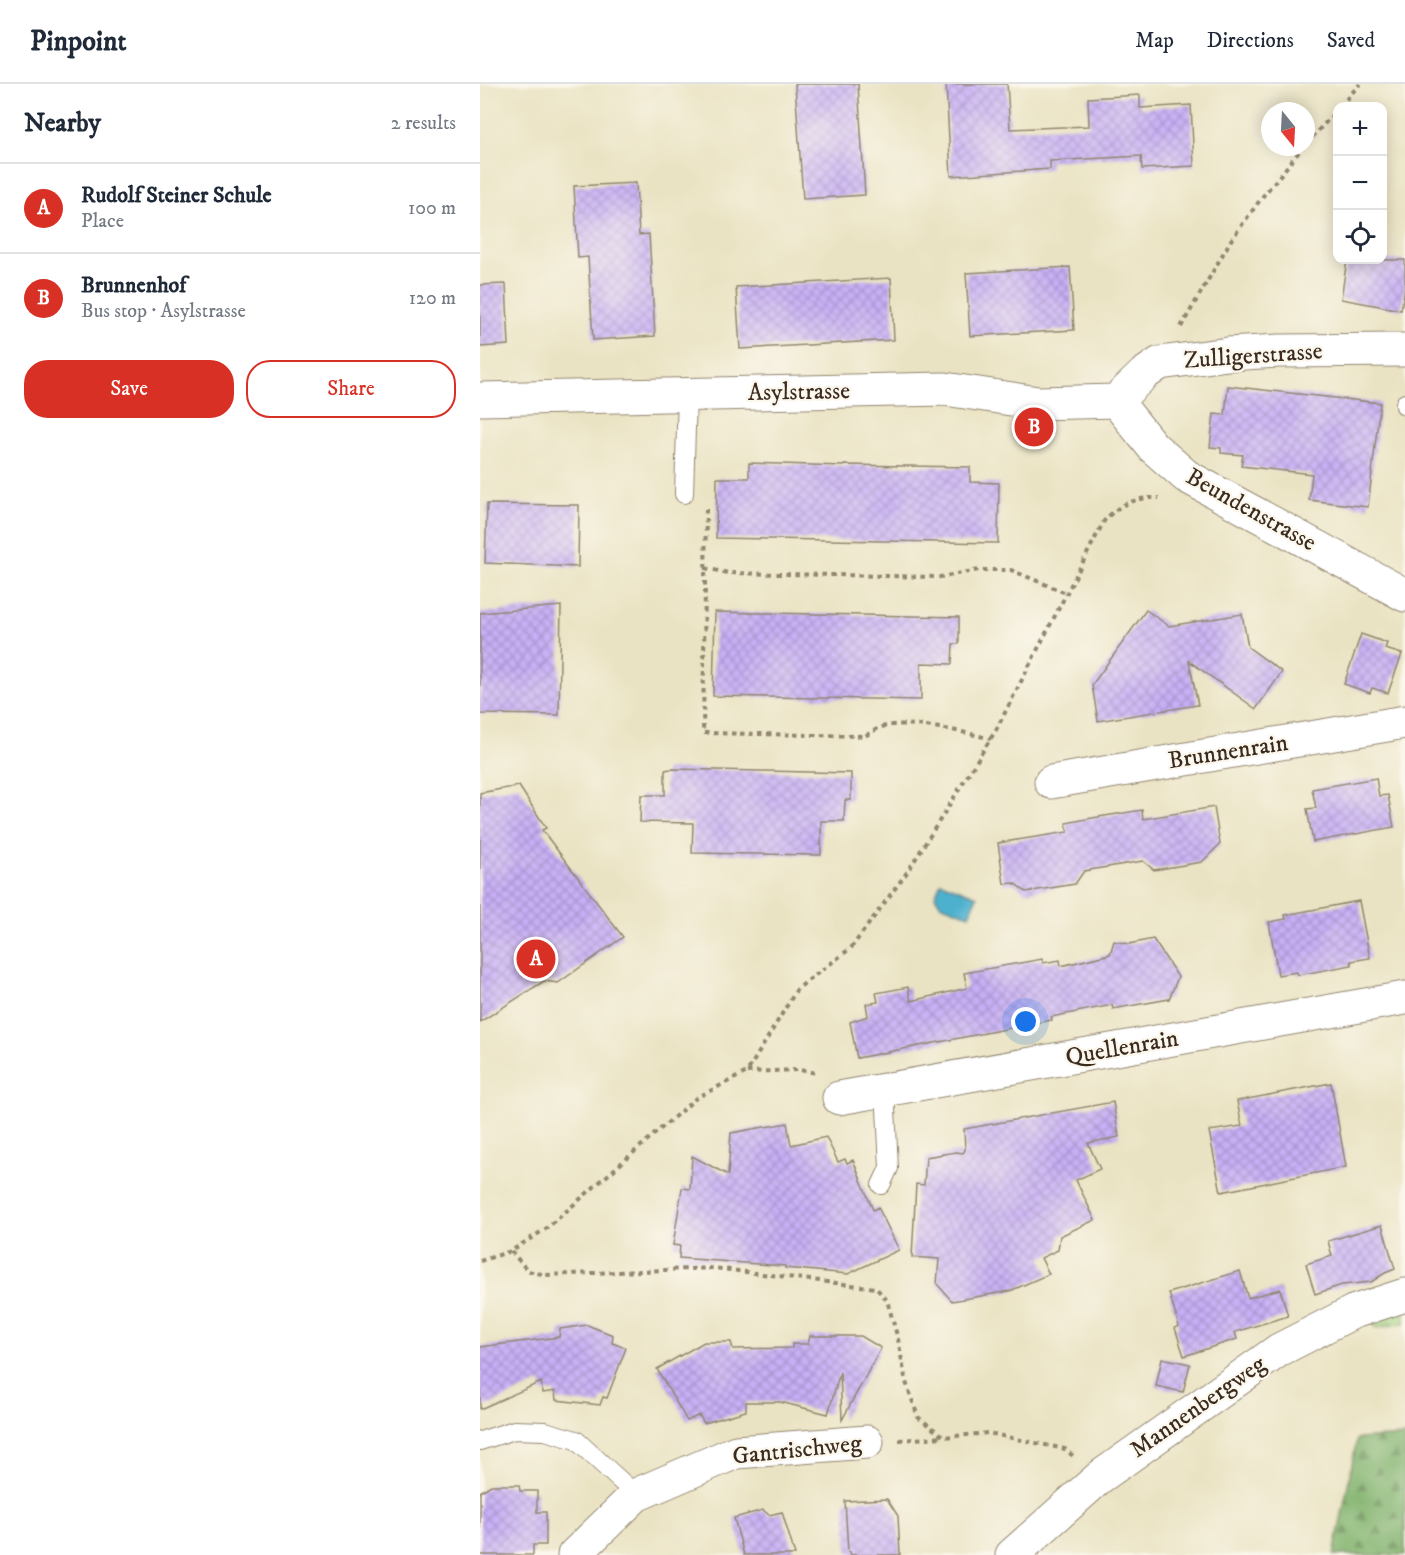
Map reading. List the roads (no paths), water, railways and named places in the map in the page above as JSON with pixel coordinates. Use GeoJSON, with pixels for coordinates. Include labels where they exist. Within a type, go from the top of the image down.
{"type":"FeatureCollection","features":[{"type":"Feature","properties":{"kind":"street","name":"Zulligerstrasse"},"geometry":{"type":"LineString","coordinates":[[1116,401],[1144,374],[1160,363],[1228,354],[1279,351],[1405,350]]}},
{"type":"Feature","properties":{"kind":"street","name":"Asylstrasse"},"geometry":{"type":"LineString","coordinates":[[480,399],[945,389],[1038,403],[1116,401]]}},
{"type":"Feature","properties":{"kind":"street","name":"Beundenstrasse"},"geometry":{"type":"LineString","coordinates":[[1116,401],[1153,447],[1186,476],[1405,595]]}},
{"type":"Feature","properties":{"kind":"street","name":"Brunnenrain"},"geometry":{"type":"LineString","coordinates":[[1051,782],[1405,722]]}},
{"type":"Feature","properties":{"kind":"street","name":"Quellenrain"},"geometry":{"type":"LineString","coordinates":[[839,1098],[1405,998]]}},
{"type":"Feature","properties":{"kind":"street","name":"Mannenbergweg"},"geometry":{"type":"LineString","coordinates":[[1012,1555],[1100,1477],[1279,1350],[1353,1312],[1405,1294]]}},
{"type":"Feature","properties":{"kind":"street","name":"Gantrischweg"},"geometry":{"type":"LineString","coordinates":[[574,1555],[636,1495],[736,1452],[867,1442]]}},
{"type":"Feature","properties":{"kind":"lane"},"geometry":{"type":"LineString","coordinates":[[684,494],[687,395]]}},
{"type":"Feature","properties":{"kind":"lane"},"geometry":{"type":"LineString","coordinates":[[881,1185],[889,1168],[885,1089]]}},
{"type":"Feature","properties":{"kind":"lane"},"geometry":{"type":"LineString","coordinates":[[480,1441],[514,1430],[545,1431],[576,1440],[636,1495]]}},
{"type":"Feature","properties":{"kind":"water"},"geometry":{"type":"Polygon","coordinates":[[[941,882],[977,896],[969,915],[940,904],[935,896],[941,882]]]}},
{"type":"Feature","properties":{"kind":"place","name":"Brunnenhof"},"geometry":{"type":"Point","coordinates":[1034,427]}},
{"type":"Feature","properties":{"kind":"place","name":"Rudolf Steiner Schule"},"geometry":{"type":"Point","coordinates":[536,959]}}]}
